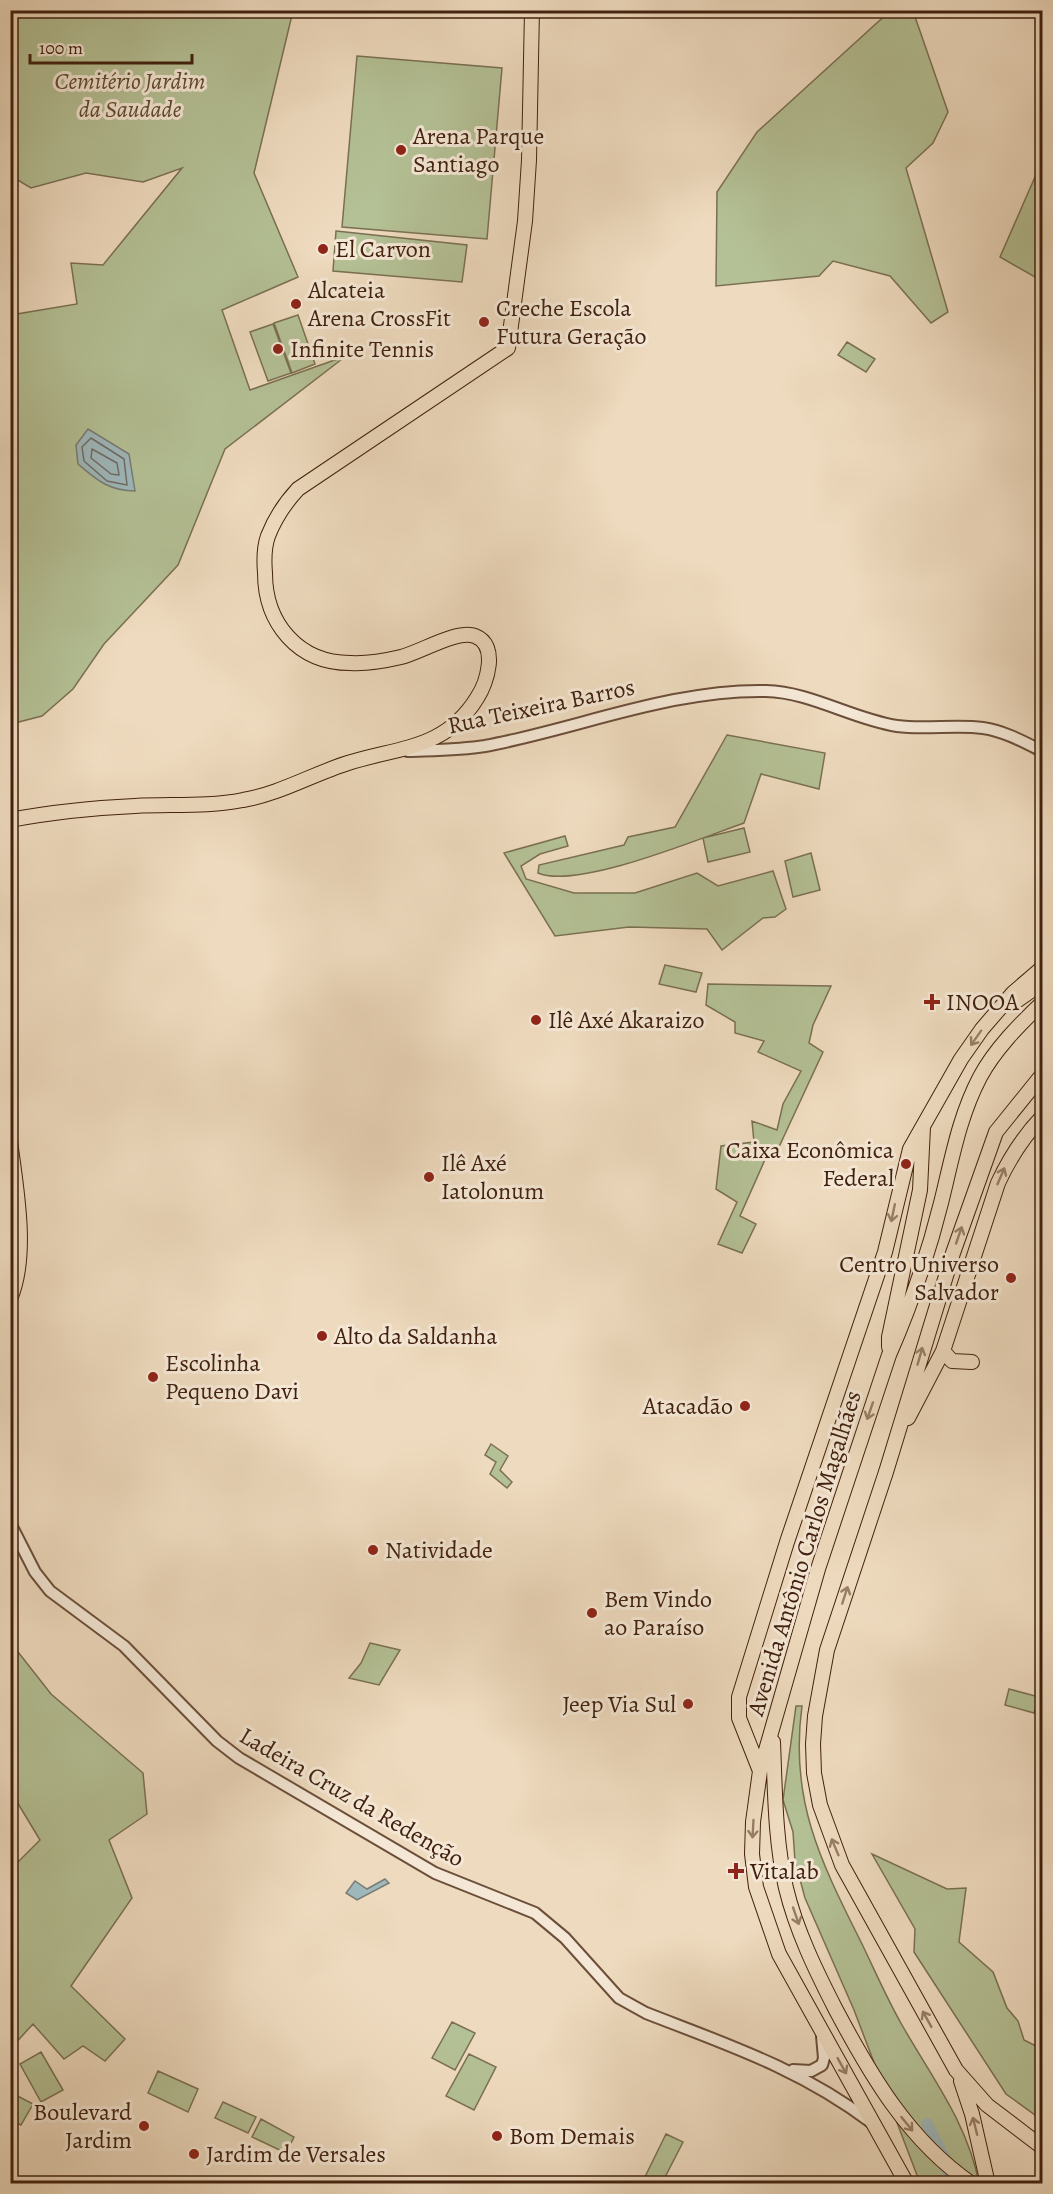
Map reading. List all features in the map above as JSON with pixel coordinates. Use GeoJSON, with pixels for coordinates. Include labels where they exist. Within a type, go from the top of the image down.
{"type":"FeatureCollection","features":[{"type":"Feature","properties":{"kind":"main road"},"geometry":{"type":"LineString","coordinates":[[404,751],[433,739],[469,711],[485,681],[489,663],[487,647],[476,636],[459,635],[421,651],[378,662],[352,664],[321,659],[305,652],[281,629],[267,599],[264,559],[267,538],[275,520],[298,489],[502,355],[511,341],[525,221],[531,109],[532,10]]}},
{"type":"Feature","properties":{"kind":"main road","name":"Rua Teixeira Barros"},"geometry":{"type":"LineString","coordinates":[[10,820],[94,809],[244,800],[348,763],[404,751]]}},
{"type":"Feature","properties":{"kind":"main road","name":"Avenida Antônio Carlos Magalhães"},"geometry":{"type":"LineString","coordinates":[[760,1771],[737,1708],[885,1252],[910,1149],[923,1122],[961,1059],[1013,993],[1042,968]]}},
{"type":"Feature","properties":{"kind":"main road"},"geometry":{"type":"LineString","coordinates":[[994,1016],[1042,983]]}},
{"type":"Feature","properties":{"kind":"main road","name":"Avenida Antônio Carlos Magalhães"},"geometry":{"type":"LineString","coordinates":[[907,2184],[779,1954],[756,1887],[752,1832],[760,1771],[818,1569],[889,1355],[904,1320],[941,1203],[960,1121],[981,1075],[1011,1036],[1042,1003]]}},
{"type":"Feature","properties":{"kind":"main road","name":"Avenida Antônio Carlos Magalhães"},"geometry":{"type":"LineString","coordinates":[[1042,1075],[996,1132],[933,1310],[886,1472],[825,1657],[814,1716],[814,1773],[820,1805],[842,1865],[956,2070],[987,2105],[1042,2147]]}},
{"type":"Feature","properties":{"kind":"main road","name":"Avenida Antônio Carlos Magalhães"},"geometry":{"type":"LineString","coordinates":[[886,1472],[902,1430],[943,1351],[998,1183],[1010,1157],[1023,1137],[1042,1117]]}},
{"type":"Feature","properties":{"kind":"main road"},"geometry":{"type":"LineString","coordinates":[[889,1355],[889,1336],[920,1190],[923,1122]]}},
{"type":"Feature","properties":{"kind":"main road"},"geometry":{"type":"LineString","coordinates":[[10,1141],[18,1218],[18,1259],[16,1282],[10,1299]]}},
{"type":"Feature","properties":{"kind":"main road"},"geometry":{"type":"LineString","coordinates":[[943,1351],[952,1361],[972,1362]]}},
{"type":"Feature","properties":{"kind":"main road"},"geometry":{"type":"LineString","coordinates":[[772,1734],[778,1839],[786,1888],[813,1966],[856,2047],[902,2117],[936,2156],[972,2184]]}},
{"type":"Feature","properties":{"kind":"main road"},"geometry":{"type":"LineString","coordinates":[[956,2070],[972,2114],[988,2184]]}},
{"type":"Feature","properties":{"kind":"street","name":"Rua Teixeira Barros"},"geometry":{"type":"LineString","coordinates":[[404,751],[485,746],[642,708],[725,694],[767,691],[799,696],[849,714],[892,725],[914,728],[992,729],[1042,751]]}},
{"type":"Feature","properties":{"kind":"street","name":"Ladeira Cruz da Redenção"},"geometry":{"type":"LineString","coordinates":[[10,1523],[35,1572],[50,1591],[124,1646],[217,1741],[239,1758],[428,1870],[535,1913],[566,1938],[615,1993],[628,2003],[646,2013],[787,2068],[832,2094],[874,2125]]}},
{"type":"Feature","properties":{"kind":"street","name":"Ladeira Cruz da Redenção"},"geometry":{"type":"LineString","coordinates":[[787,2068],[810,2071],[822,2066],[824,2048],[821,2027]]}},
{"type":"Feature","properties":{"kind":"green space","name":"Cemitério Jardim da Saudade"},"geometry":{"type":"Polygon","coordinates":[[[10,11],[293,11],[254,173],[298,277],[222,310],[250,390],[346,356],[225,449],[178,565],[104,644],[73,689],[42,716],[11,724],[11,315],[77,304],[71,263],[103,265],[182,168],[143,182],[86,173],[31,188],[11,176],[10,11]]]}},
{"type":"Feature","properties":{"kind":"green space"},"geometry":{"type":"Polygon","coordinates":[[[890,11],[913,11],[948,112],[933,143],[906,168],[948,312],[931,323],[890,276],[833,261],[819,276],[716,286],[717,192],[757,132],[890,11]]]}},
{"type":"Feature","properties":{"kind":"green space"},"geometry":{"type":"Polygon","coordinates":[[[357,56],[502,68],[487,239],[342,227],[357,56]]]}},
{"type":"Feature","properties":{"kind":"green space"},"geometry":{"type":"Polygon","coordinates":[[[1042,161],[1042,281],[1000,257],[1042,161]]]}},
{"type":"Feature","properties":{"kind":"green space"},"geometry":{"type":"Polygon","coordinates":[[[336,231],[467,245],[462,282],[333,271],[336,231]]]}},
{"type":"Feature","properties":{"kind":"green space"},"geometry":{"type":"Polygon","coordinates":[[[298,315],[315,364],[292,373],[274,323],[298,315]]]}},
{"type":"Feature","properties":{"kind":"green space"},"geometry":{"type":"Polygon","coordinates":[[[273,324],[291,373],[268,381],[250,332],[273,324]]]}},
{"type":"Feature","properties":{"kind":"green space"},"geometry":{"type":"Polygon","coordinates":[[[847,342],[875,359],[866,372],[838,355],[847,342]]]}},
{"type":"Feature","properties":{"kind":"green space"},"geometry":{"type":"Polygon","coordinates":[[[727,735],[825,753],[819,789],[761,774],[744,823],[609,869],[556,876],[538,873],[539,865],[624,845],[628,837],[675,827],[727,735]]]}},
{"type":"Feature","properties":{"kind":"green space"},"geometry":{"type":"Polygon","coordinates":[[[744,828],[750,852],[708,862],[703,838],[744,828]]]}},
{"type":"Feature","properties":{"kind":"green space"},"geometry":{"type":"Polygon","coordinates":[[[565,836],[568,846],[540,854],[521,866],[526,879],[574,893],[635,893],[697,873],[718,886],[773,871],[786,909],[775,917],[763,918],[722,950],[707,929],[629,927],[555,936],[504,853],[565,836]]]}},
{"type":"Feature","properties":{"kind":"green space"},"geometry":{"type":"Polygon","coordinates":[[[811,853],[820,890],[793,897],[785,861],[811,853]]]}},
{"type":"Feature","properties":{"kind":"green space"},"geometry":{"type":"Polygon","coordinates":[[[665,965],[702,973],[696,992],[659,984],[665,965]]]}},
{"type":"Feature","properties":{"kind":"green space"},"geometry":{"type":"Polygon","coordinates":[[[708,984],[831,986],[813,1025],[809,1043],[823,1052],[778,1149],[771,1146],[740,1216],[756,1224],[742,1253],[718,1244],[737,1202],[716,1189],[721,1146],[754,1142],[752,1121],[777,1130],[783,1104],[801,1071],[758,1052],[764,1041],[735,1033],[735,1022],[706,1005],[708,984]]]}},
{"type":"Feature","properties":{"kind":"green space"},"geometry":{"type":"Polygon","coordinates":[[[491,1444],[508,1456],[500,1470],[512,1482],[507,1488],[490,1474],[496,1462],[485,1455],[491,1444]]]}},
{"type":"Feature","properties":{"kind":"green space"},"geometry":{"type":"Polygon","coordinates":[[[11,1643],[51,1694],[143,1773],[147,1814],[109,1840],[132,1898],[71,1986],[125,2039],[105,2061],[83,2046],[64,2059],[33,2024],[11,2048],[11,1869],[40,1840],[11,1792],[11,1643]]]}},
{"type":"Feature","properties":{"kind":"green space"},"geometry":{"type":"Polygon","coordinates":[[[370,1643],[400,1650],[379,1685],[349,1678],[361,1663],[370,1643]]]}},
{"type":"Feature","properties":{"kind":"green space"},"geometry":{"type":"Polygon","coordinates":[[[1009,1689],[1039,1697],[1034,1713],[1005,1705],[1009,1689]]]}},
{"type":"Feature","properties":{"kind":"green space"},"geometry":{"type":"Polygon","coordinates":[[[796,1706],[802,1706],[799,1740],[804,1801],[822,1857],[891,2005],[957,2120],[966,2140],[979,2183],[920,2183],[854,2010],[805,1898],[795,1861],[793,1832],[783,1800],[796,1706]]]}},
{"type":"Feature","properties":{"kind":"green space"},"geometry":{"type":"Polygon","coordinates":[[[872,1854],[947,1889],[966,1888],[959,1942],[993,1972],[1007,2008],[1018,2021],[1024,2040],[1042,2049],[1042,2120],[1006,2094],[914,1952],[915,1929],[872,1854]]]}},
{"type":"Feature","properties":{"kind":"green space"},"geometry":{"type":"Polygon","coordinates":[[[452,2022],[475,2033],[455,2070],[432,2058],[452,2022]]]}},
{"type":"Feature","properties":{"kind":"green space"},"geometry":{"type":"Polygon","coordinates":[[[41,2052],[63,2090],[41,2102],[20,2064],[41,2052]]]}},
{"type":"Feature","properties":{"kind":"green space"},"geometry":{"type":"Polygon","coordinates":[[[469,2054],[496,2067],[474,2110],[446,2096],[469,2054]]]}},
{"type":"Feature","properties":{"kind":"green space"},"geometry":{"type":"Polygon","coordinates":[[[158,2071],[198,2089],[188,2112],[148,2093],[158,2071]]]}},
{"type":"Feature","properties":{"kind":"green space"},"geometry":{"type":"Polygon","coordinates":[[[10,2092],[33,2104],[21,2125],[11,2120],[10,2092]]]}},
{"type":"Feature","properties":{"kind":"green space"},"geometry":{"type":"Polygon","coordinates":[[[223,2102],[256,2117],[248,2133],[215,2118],[223,2102]]]}},
{"type":"Feature","properties":{"kind":"green space"},"geometry":{"type":"Polygon","coordinates":[[[261,2119],[294,2137],[286,2153],[252,2137],[261,2119]]]}},
{"type":"Feature","properties":{"kind":"green space"},"geometry":{"type":"Polygon","coordinates":[[[666,2134],[683,2142],[662,2183],[642,2183],[666,2134]]]}},
{"type":"Feature","properties":{"kind":"water"},"geometry":{"type":"Polygon","coordinates":[[[88,429],[129,454],[135,491],[111,487],[78,464],[76,445],[88,429]]]}},
{"type":"Feature","properties":{"kind":"water"},"geometry":{"type":"Polygon","coordinates":[[[385,1879],[389,1883],[357,1900],[346,1893],[355,1881],[367,1889],[385,1879]]]}},
{"type":"Feature","properties":{"kind":"waterway"},"geometry":{"type":"LineString","coordinates":[[927,2124],[946,2161],[951,2184]]}},
{"type":"Feature","properties":{"kind":"place","name":"Arena Parque Santiago"},"geometry":{"type":"Point","coordinates":[401,150]}},
{"type":"Feature","properties":{"kind":"place","name":"El Carvon"},"geometry":{"type":"Point","coordinates":[323,249]}},
{"type":"Feature","properties":{"kind":"place","name":"Alcateia Arena CrossFit"},"geometry":{"type":"Point","coordinates":[296,304]}},
{"type":"Feature","properties":{"kind":"place","name":"Creche Escola Futura Geração"},"geometry":{"type":"Point","coordinates":[484,322]}},
{"type":"Feature","properties":{"kind":"place","name":"Infinite Tennis"},"geometry":{"type":"Point","coordinates":[278,349]}},
{"type":"Feature","properties":{"kind":"place","name":"INOOA"},"geometry":{"type":"Point","coordinates":[932,1002]}},
{"type":"Feature","properties":{"kind":"place","name":"Ilê Axé Akaraizo"},"geometry":{"type":"Point","coordinates":[536,1020]}},
{"type":"Feature","properties":{"kind":"place","name":"Caixa Econômica Federal"},"geometry":{"type":"Point","coordinates":[906,1164]}},
{"type":"Feature","properties":{"kind":"place","name":"Ilê Axé Iatolonum"},"geometry":{"type":"Point","coordinates":[429,1177]}},
{"type":"Feature","properties":{"kind":"place","name":"Centro Universo Salvador"},"geometry":{"type":"Point","coordinates":[1011,1278]}},
{"type":"Feature","properties":{"kind":"place","name":"Alto da Saldanha"},"geometry":{"type":"Point","coordinates":[322,1336]}},
{"type":"Feature","properties":{"kind":"place","name":"Escolinha Pequeno Davi"},"geometry":{"type":"Point","coordinates":[153,1377]}},
{"type":"Feature","properties":{"kind":"place","name":"Atacadão"},"geometry":{"type":"Point","coordinates":[745,1406]}},
{"type":"Feature","properties":{"kind":"place","name":"Natividade"},"geometry":{"type":"Point","coordinates":[373,1550]}},
{"type":"Feature","properties":{"kind":"place","name":"Bem Vindo ao Paraíso"},"geometry":{"type":"Point","coordinates":[592,1613]}},
{"type":"Feature","properties":{"kind":"place","name":"Jeep Via Sul"},"geometry":{"type":"Point","coordinates":[688,1704]}},
{"type":"Feature","properties":{"kind":"place","name":"Vitalab"},"geometry":{"type":"Point","coordinates":[736,1871]}},
{"type":"Feature","properties":{"kind":"place","name":"Boulevard Jardim"},"geometry":{"type":"Point","coordinates":[144,2126]}},
{"type":"Feature","properties":{"kind":"place","name":"Bom Demais"},"geometry":{"type":"Point","coordinates":[497,2136]}},
{"type":"Feature","properties":{"kind":"place","name":"Jardim de Versales"},"geometry":{"type":"Point","coordinates":[194,2154]}}]}
